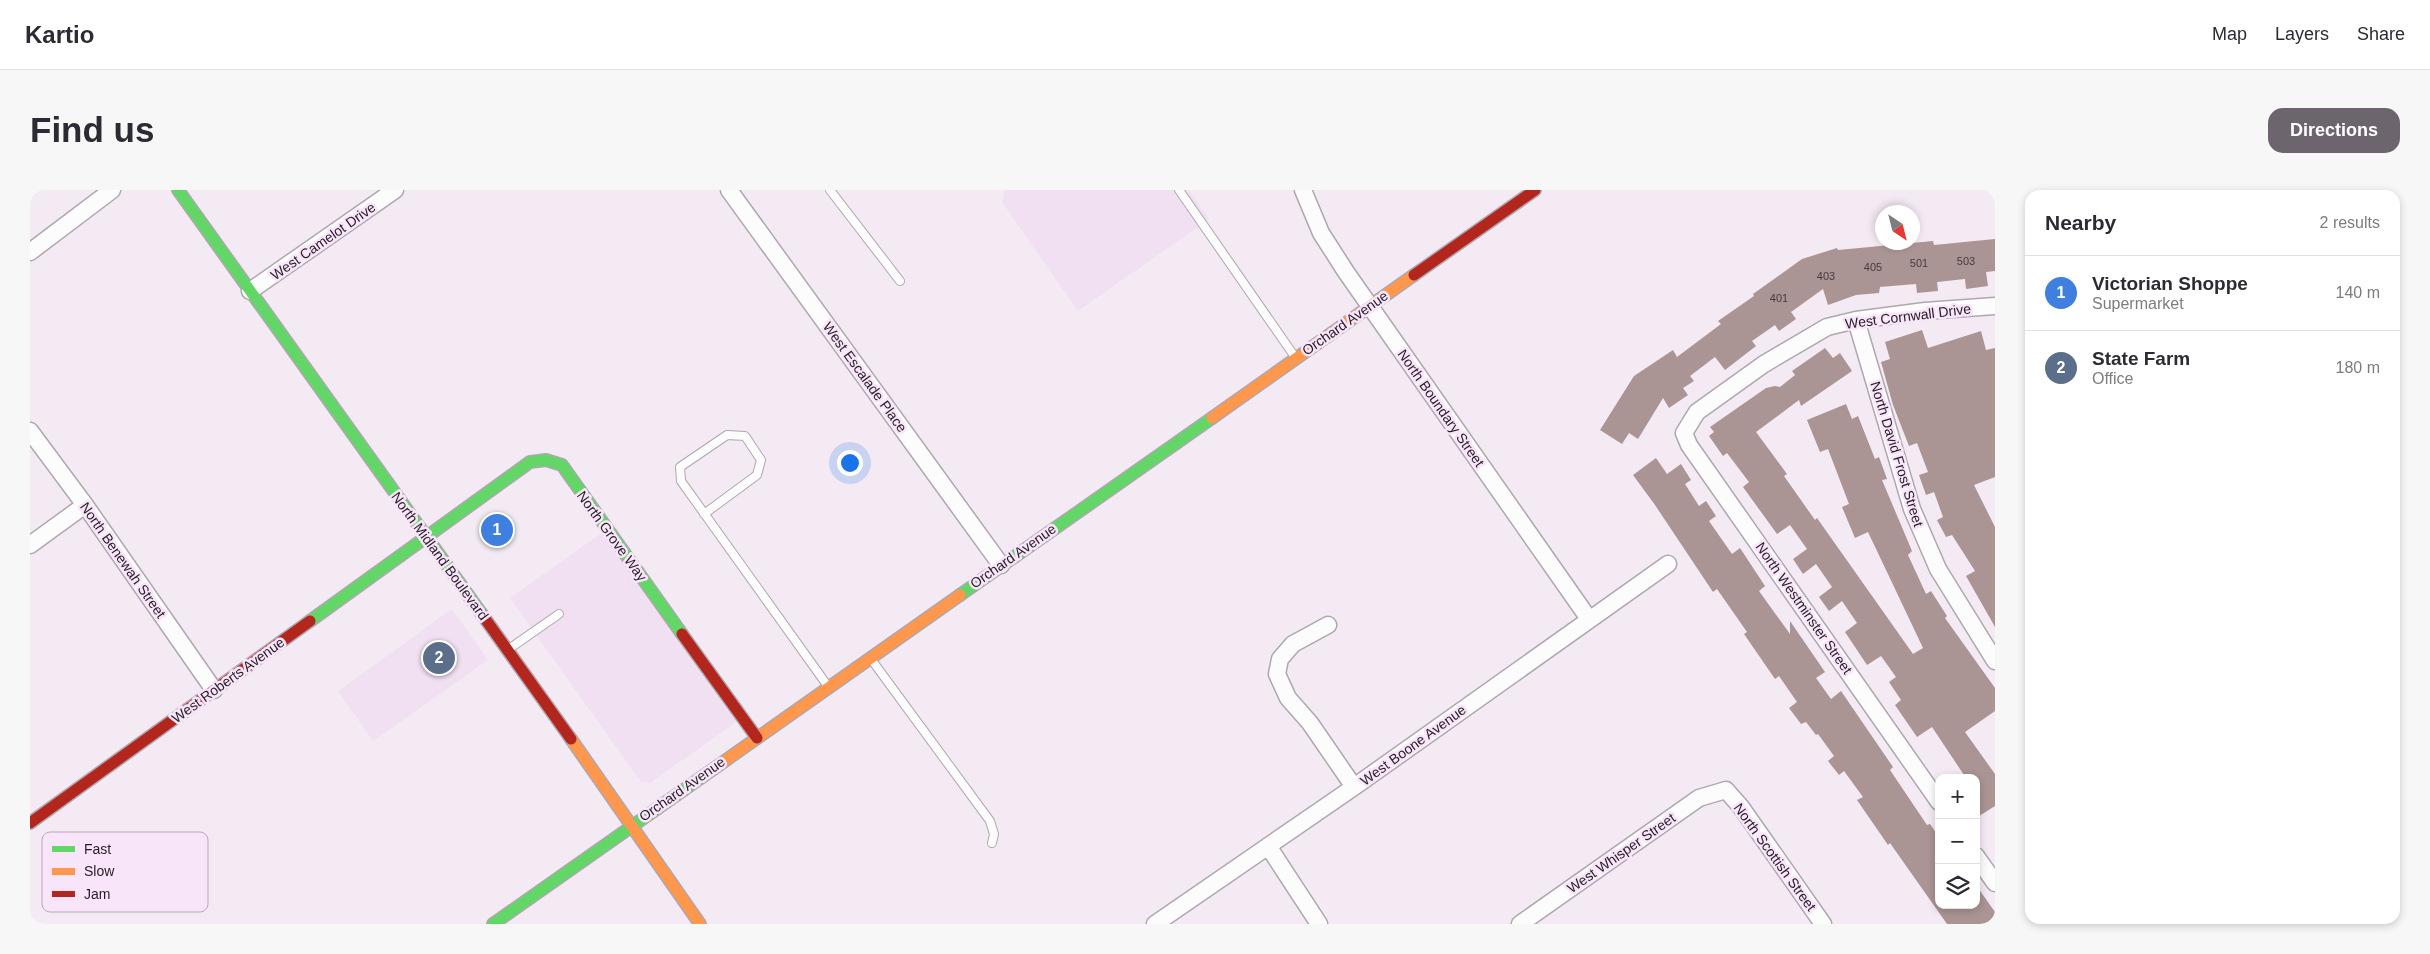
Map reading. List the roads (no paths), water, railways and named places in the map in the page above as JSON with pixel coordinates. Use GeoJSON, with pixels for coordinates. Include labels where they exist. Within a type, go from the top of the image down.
{"type":"FeatureCollection","features":[{"type":"Feature","properties":{"kind":"street"},"geometry":{"type":"LineString","coordinates":[[30,252],[112,190]]}},
{"type":"Feature","properties":{"kind":"street","name":"North Midland Boulevard"},"geometry":{"type":"LineString","coordinates":[[178,190],[632,824],[700,924]]}},
{"type":"Feature","properties":{"kind":"street","name":"West Camelot Drive"},"geometry":{"type":"LineString","coordinates":[[250,291],[395,190]]}},
{"type":"Feature","properties":{"kind":"street","name":"West Escalade Place"},"geometry":{"type":"LineString","coordinates":[[729,190],[1001,565]]}},
{"type":"Feature","properties":{"kind":"street","name":"North Boundary Street"},"geometry":{"type":"LineString","coordinates":[[1303,190],[1321,233],[1589,619]]}},
{"type":"Feature","properties":{"kind":"street","name":"Orchard Avenue"},"geometry":{"type":"LineString","coordinates":[[493,924],[632,824],[1535,190]]}},
{"type":"Feature","properties":{"kind":"street","name":"West Cornwall Drive"},"geometry":{"type":"LineString","coordinates":[[1697,412],[1790,348],[1827,328],[1856,320],[1925,311],[1995,306]]}},
{"type":"Feature","properties":{"kind":"street","name":"North David Frost Street"},"geometry":{"type":"LineString","coordinates":[[1856,320],[1912,509],[1938,569],[1995,661]]}},
{"type":"Feature","properties":{"kind":"street","name":"North Westminster Street"},"geometry":{"type":"LineString","coordinates":[[1697,412],[1684,433],[1689,445],[1935,796]]}},
{"type":"Feature","properties":{"kind":"street","name":"North Benewah Street"},"geometry":{"type":"LineString","coordinates":[[30,431],[85,505],[214,690]]}},
{"type":"Feature","properties":{"kind":"street","name":"North Grove Way"},"geometry":{"type":"LineString","coordinates":[[426,537],[530,462],[546,460],[562,465],[757,738]]}},
{"type":"Feature","properties":{"kind":"street"},"geometry":{"type":"LineString","coordinates":[[30,545],[85,505]]}},
{"type":"Feature","properties":{"kind":"street","name":"West Roberts Avenue"},"geometry":{"type":"LineString","coordinates":[[30,823],[426,537]]}},
{"type":"Feature","properties":{"kind":"street","name":"West Boone Avenue"},"geometry":{"type":"LineString","coordinates":[[1155,924],[1354,787],[1668,564]]}},
{"type":"Feature","properties":{"kind":"street"},"geometry":{"type":"LineString","coordinates":[[1328,626],[1293,644],[1280,659],[1277,674],[1288,698],[1310,723],[1354,787]]}},
{"type":"Feature","properties":{"kind":"street","name":"North Scottish Street"},"geometry":{"type":"LineString","coordinates":[[1726,790],[1741,807],[1819,923]]}},
{"type":"Feature","properties":{"kind":"street","name":"West Whisper Street"},"geometry":{"type":"LineString","coordinates":[[1520,924],[1699,798],[1726,790]]}},
{"type":"Feature","properties":{"kind":"street"},"geometry":{"type":"LineString","coordinates":[[1268,846],[1319,924]]}},
{"type":"Feature","properties":{"kind":"street"},"geometry":{"type":"LineString","coordinates":[[1980,862],[1995,883]]}},
{"type":"Feature","properties":{"kind":"lane"},"geometry":{"type":"LineString","coordinates":[[830,190],[900,281]]}},
{"type":"Feature","properties":{"kind":"lane"},"geometry":{"type":"LineString","coordinates":[[1179,190],[1295,357]]}},
{"type":"Feature","properties":{"kind":"lane"},"geometry":{"type":"LineString","coordinates":[[704,514],[757,475],[761,460],[745,436],[726,435],[680,467],[681,481],[704,514],[829,687]]}},
{"type":"Feature","properties":{"kind":"lane"},"geometry":{"type":"LineString","coordinates":[[507,650],[559,614]]}},
{"type":"Feature","properties":{"kind":"lane"},"geometry":{"type":"LineString","coordinates":[[870,657],[990,822],[994,834],[992,843]]}},
{"type":"Feature","properties":{"kind":"place","name":"Victorian Shoppe"},"geometry":{"type":"Point","coordinates":[497,530]}},
{"type":"Feature","properties":{"kind":"place","name":"State Farm"},"geometry":{"type":"Point","coordinates":[439,658]}}]}
